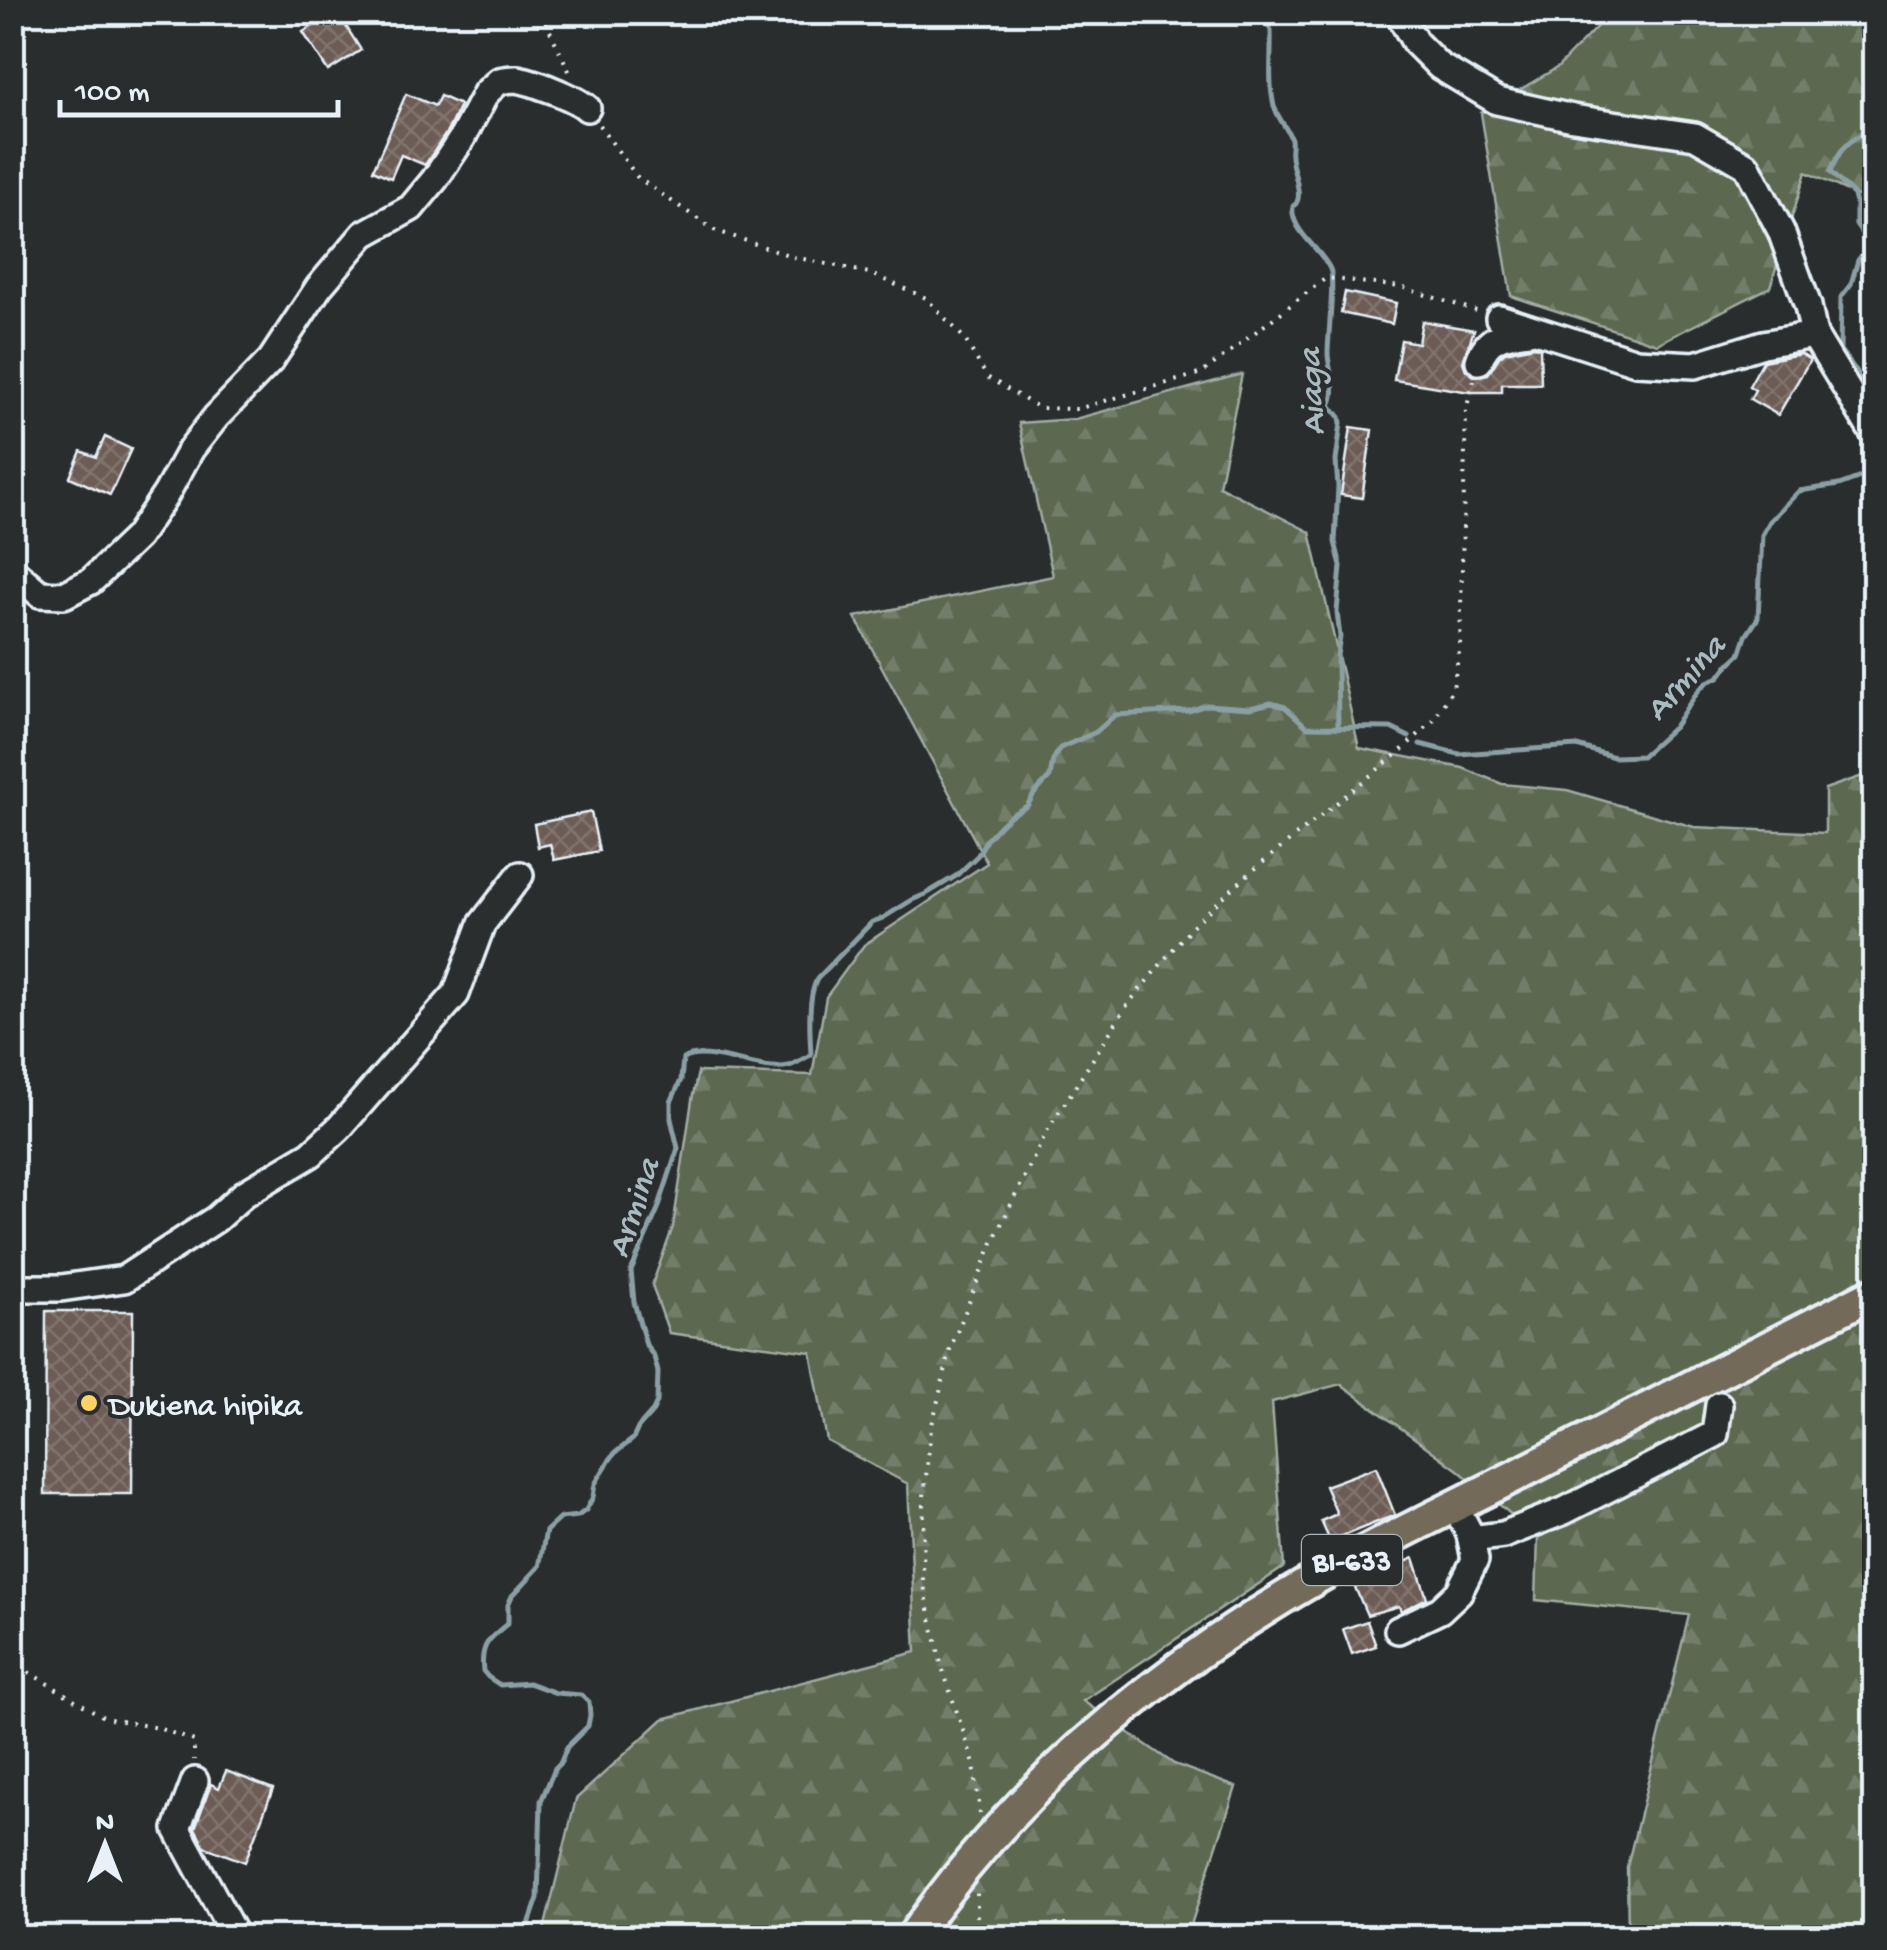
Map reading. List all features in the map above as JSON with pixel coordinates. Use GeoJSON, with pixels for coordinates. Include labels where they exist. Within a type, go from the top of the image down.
{"type":"FeatureCollection","features":[{"type":"Feature","properties":{"kind":"main road","name":"BI-633"},"geometry":{"type":"LineString","coordinates":[[912,1938],[940,1896],[1024,1800],[1148,1689],[1220,1637],[1317,1578],[1874,1293]]}},
{"type":"Feature","properties":{"kind":"street"},"geometry":{"type":"LineString","coordinates":[[1398,12],[1416,42],[1439,66],[1497,101],[1572,118],[1694,136],[1746,166],[1780,231],[1808,306],[1814,335],[1874,434]]}},
{"type":"Feature","properties":{"kind":"street"},"geometry":{"type":"LineString","coordinates":[[12,570],[40,594],[64,595],[91,581],[137,537],[191,449],[270,360],[318,287],[364,234],[411,208],[435,180],[486,93],[499,81],[540,85],[587,108]]}},
{"type":"Feature","properties":{"kind":"street"},"geometry":{"type":"LineString","coordinates":[[1499,318],[1636,362],[1694,365],[1762,344],[1814,335]]}},
{"type":"Feature","properties":{"kind":"street"},"geometry":{"type":"LineString","coordinates":[[1479,360],[1483,348],[1498,335],[1534,330]]}},
{"type":"Feature","properties":{"kind":"street"},"geometry":{"type":"LineString","coordinates":[[12,1288],[61,1288],[124,1280],[216,1219],[244,1194],[311,1154],[339,1128],[456,994],[482,924],[520,875]]}},
{"type":"Feature","properties":{"kind":"street"},"geometry":{"type":"LineString","coordinates":[[1471,1539],[1504,1535],[1564,1511],[1693,1448],[1716,1434],[1719,1405]]}},
{"type":"Feature","properties":{"kind":"street"},"geometry":{"type":"LineString","coordinates":[[1398,1630],[1440,1610],[1459,1592],[1475,1560],[1471,1539],[1455,1506]]}},
{"type":"Feature","properties":{"kind":"street"},"geometry":{"type":"LineString","coordinates":[[196,1780],[178,1830],[236,1938]]}},
{"type":"Feature","properties":{"kind":"path"},"geometry":{"type":"LineString","coordinates":[[542,12],[587,108],[638,178],[714,230],[794,256],[869,273],[926,298],[964,338],[987,378],[1038,408],[1078,409],[1202,373],[1326,278],[1400,287],[1499,318]]}},
{"type":"Feature","properties":{"kind":"path"},"geometry":{"type":"LineString","coordinates":[[980,1848],[982,1827],[974,1764],[940,1664],[923,1581],[924,1496],[931,1428],[952,1348],[996,1235],[1046,1131],[1128,1004],[1192,926],[1245,877],[1403,749],[1434,720],[1453,688],[1460,646],[1466,410],[1479,360]]}},
{"type":"Feature","properties":{"kind":"path"},"geometry":{"type":"LineString","coordinates":[[12,1659],[105,1718],[158,1728],[194,1742],[196,1780]]}},
{"type":"Feature","properties":{"kind":"green space"},"geometry":{"type":"Polygon","coordinates":[[[1610,13],[1874,13],[1874,203],[1806,172],[1770,287],[1657,344],[1511,296],[1481,113],[1558,67],[1610,13]]]}},
{"type":"Feature","properties":{"kind":"green space"},"geometry":{"type":"Polygon","coordinates":[[[1242,374],[1219,486],[1310,532],[1359,748],[1463,768],[1502,784],[1567,790],[1694,827],[1825,833],[1825,789],[1874,772],[1874,1937],[1628,1937],[1627,1867],[1689,1615],[1536,1600],[1538,1537],[1458,1470],[1341,1384],[1272,1402],[1284,1567],[1083,1701],[1174,1764],[1236,1787],[1187,1937],[542,1938],[576,1799],[663,1719],[916,1652],[908,1484],[827,1441],[811,1352],[669,1333],[652,1285],[673,1227],[698,1072],[812,1075],[826,997],[864,945],[987,863],[855,617],[1053,576],[1019,423],[1075,419],[1242,374]]]}},
{"type":"Feature","properties":{"kind":"building"},"geometry":{"type":"Polygon","coordinates":[[[334,12],[361,50],[328,71],[303,32],[334,12]]]}},
{"type":"Feature","properties":{"kind":"building"},"geometry":{"type":"Polygon","coordinates":[[[406,94],[435,106],[440,96],[460,105],[425,165],[401,155],[391,178],[373,170],[406,94]]]}},
{"type":"Feature","properties":{"kind":"building"},"geometry":{"type":"Polygon","coordinates":[[[1345,292],[1396,303],[1392,324],[1341,313],[1345,292]]]}},
{"type":"Feature","properties":{"kind":"building"},"geometry":{"type":"Polygon","coordinates":[[[1422,321],[1474,330],[1463,362],[1474,376],[1488,374],[1505,352],[1540,348],[1541,384],[1502,384],[1502,392],[1470,392],[1394,380],[1401,340],[1418,343],[1422,321]]]}},
{"type":"Feature","properties":{"kind":"building"},"geometry":{"type":"Polygon","coordinates":[[[1801,354],[1810,360],[1778,415],[1750,399],[1755,390],[1749,386],[1763,361],[1801,354]]]}},
{"type":"Feature","properties":{"kind":"building"},"geometry":{"type":"Polygon","coordinates":[[[1351,427],[1372,430],[1362,498],[1341,495],[1351,427]]]}},
{"type":"Feature","properties":{"kind":"building"},"geometry":{"type":"Polygon","coordinates":[[[105,437],[131,449],[110,495],[70,477],[81,451],[96,457],[105,437]]]}},
{"type":"Feature","properties":{"kind":"building"},"geometry":{"type":"Polygon","coordinates":[[[591,812],[599,851],[554,860],[550,844],[538,847],[534,824],[591,812]]]}},
{"type":"Feature","properties":{"kind":"building","name":"Dukiena hipika"},"geometry":{"type":"Polygon","coordinates":[[[46,1311],[133,1311],[132,1494],[45,1494],[46,1311]]]}},
{"type":"Feature","properties":{"kind":"building"},"geometry":{"type":"Polygon","coordinates":[[[1376,1467],[1395,1515],[1330,1541],[1321,1521],[1337,1514],[1325,1486],[1376,1467]]]}},
{"type":"Feature","properties":{"kind":"building"},"geometry":{"type":"Polygon","coordinates":[[[1414,1558],[1427,1598],[1401,1611],[1399,1606],[1367,1615],[1354,1585],[1414,1558]]]}},
{"type":"Feature","properties":{"kind":"building"},"geometry":{"type":"Polygon","coordinates":[[[1367,1621],[1376,1646],[1352,1654],[1343,1629],[1367,1621]]]}},
{"type":"Feature","properties":{"kind":"building"},"geometry":{"type":"Polygon","coordinates":[[[226,1771],[273,1789],[245,1862],[205,1847],[195,1828],[211,1784],[219,1788],[226,1771]]]}},
{"type":"Feature","properties":{"kind":"waterway","name":"Aiaga"},"geometry":{"type":"LineString","coordinates":[[1263,12],[1262,18],[1271,30],[1274,106],[1291,139],[1291,160],[1299,194],[1293,213],[1331,275],[1330,405],[1341,423],[1336,461],[1335,542],[1341,566],[1337,612],[1338,728]]}},
{"type":"Feature","properties":{"kind":"waterway","name":"Armina"},"geometry":{"type":"LineString","coordinates":[[1874,48],[1869,79],[1871,120],[1845,146],[1830,172],[1854,195],[1856,225],[1870,245],[1858,260],[1851,284],[1841,297],[1840,350],[1874,406]]}},
{"type":"Feature","properties":{"kind":"waterway","name":"Armina"},"geometry":{"type":"LineString","coordinates":[[1420,744],[1459,754],[1577,746],[1614,757],[1642,756],[1674,727],[1698,691],[1719,677],[1740,654],[1758,618],[1762,535],[1770,521],[1799,491],[1839,485],[1874,472]]}},
{"type":"Feature","properties":{"kind":"waterway","name":"Armina"},"geometry":{"type":"LineString","coordinates":[[519,1938],[527,1930],[538,1898],[541,1801],[567,1747],[588,1726],[589,1702],[581,1695],[556,1693],[529,1683],[500,1685],[483,1671],[483,1654],[491,1638],[508,1623],[512,1596],[539,1567],[546,1531],[560,1518],[578,1516],[586,1510],[609,1461],[633,1439],[657,1402],[658,1372],[634,1302],[631,1271],[658,1209],[678,1148],[671,1102],[681,1080],[683,1059],[705,1055],[777,1067],[792,1065],[811,1055],[810,1006],[817,979],[872,922],[956,876],[1001,824],[1027,806],[1050,777],[1060,748],[1096,732],[1115,715],[1189,711],[1206,705],[1250,708],[1271,703],[1285,707],[1307,727],[1391,728],[1409,737]]}},
{"type":"Feature","properties":{"kind":"place","name":"Dukiena hipika"},"geometry":{"type":"Point","coordinates":[89,1403]}}]}
